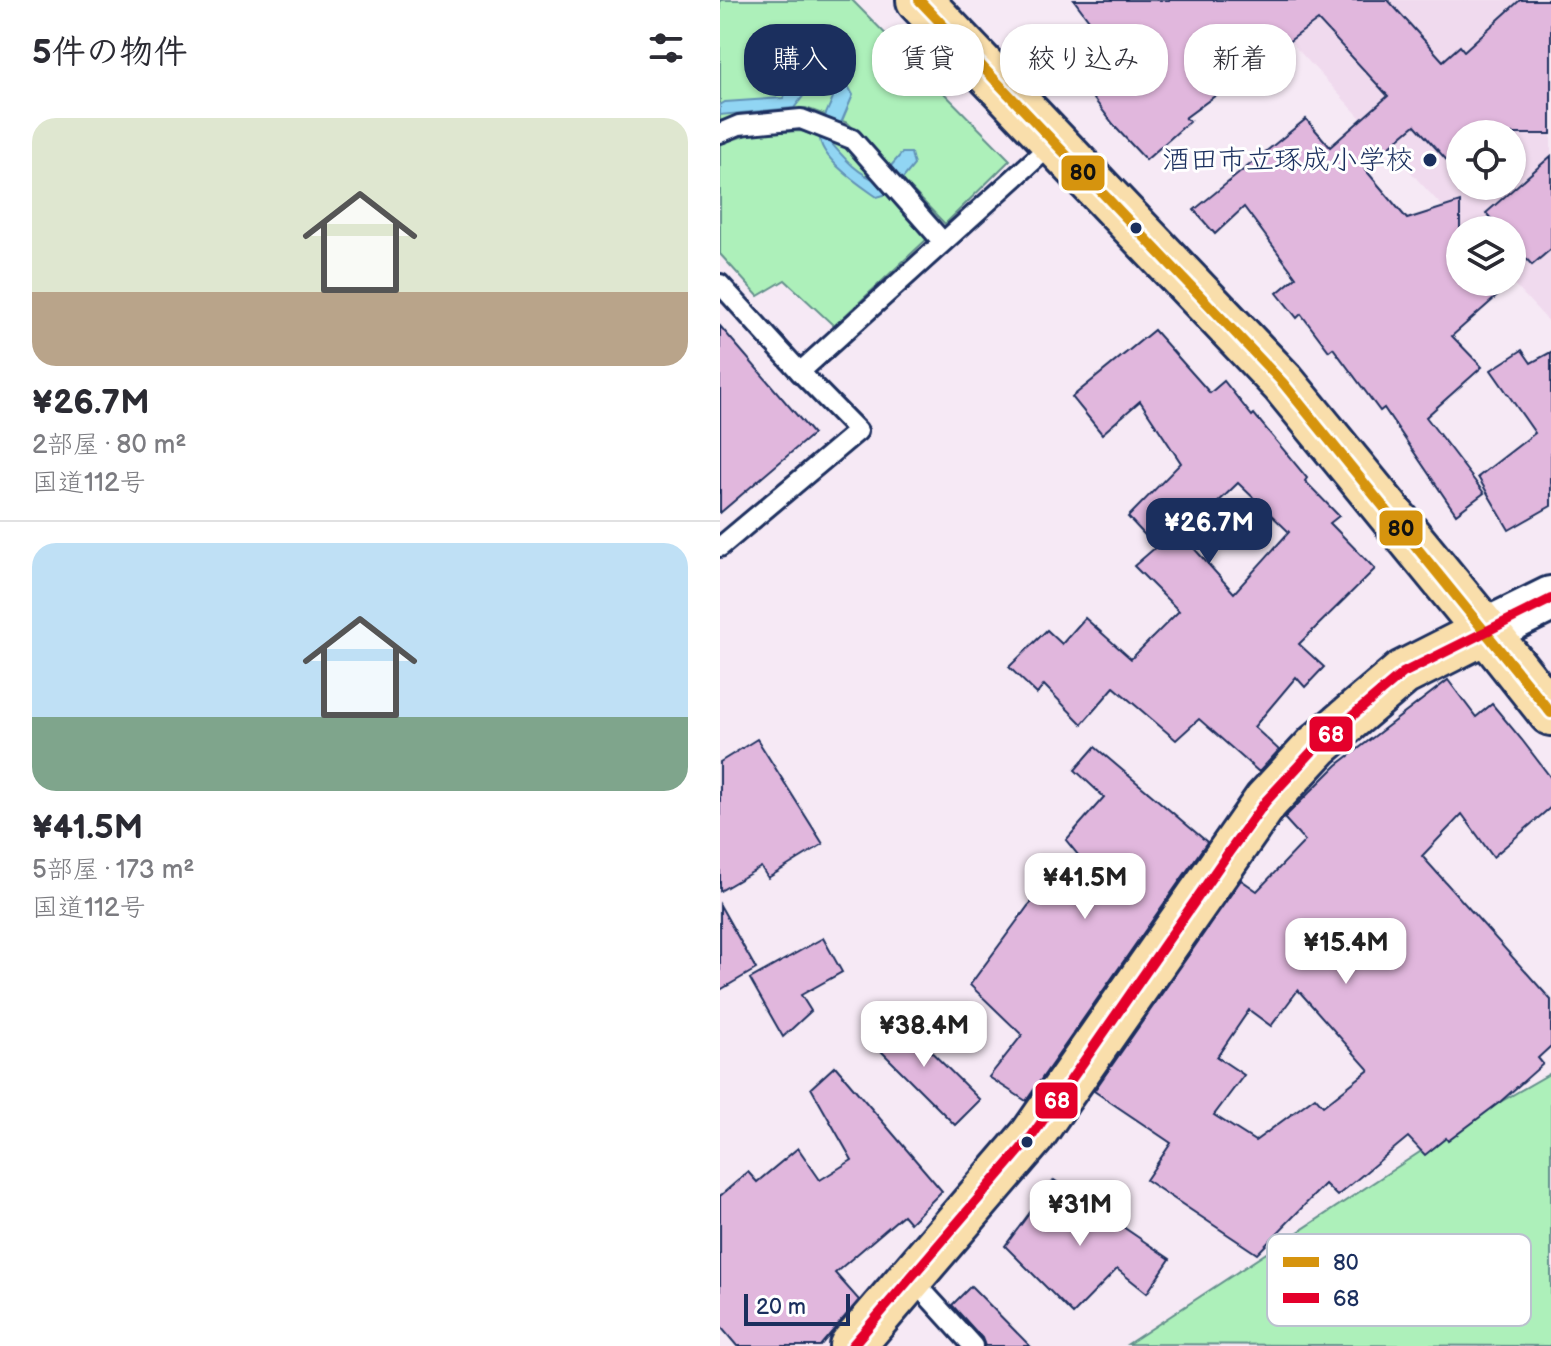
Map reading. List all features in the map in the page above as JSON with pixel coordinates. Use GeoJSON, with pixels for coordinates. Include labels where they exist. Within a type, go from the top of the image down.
{"type":"FeatureCollection","features":[{"type":"Feature","properties":{"kind":"main road"},"geometry":{"type":"LineString","coordinates":[[919,0],[1283,383],[1551,713]]}},
{"type":"Feature","properties":{"kind":"main road"},"geometry":{"type":"LineString","coordinates":[[852,1346],[1032,1136],[1266,801],[1318,745],[1403,673],[1486,631]]}},
{"type":"Feature","properties":{"kind":"street"},"geometry":{"type":"LineString","coordinates":[[1486,631],[1551,599]]}},
{"type":"Feature","properties":{"kind":"lane"},"geometry":{"type":"LineString","coordinates":[[720,133],[739,125],[801,119],[852,139],[942,241]]}},
{"type":"Feature","properties":{"kind":"lane"},"geometry":{"type":"LineString","coordinates":[[800,372],[1055,142]]}},
{"type":"Feature","properties":{"kind":"lane"},"geometry":{"type":"LineString","coordinates":[[720,284],[858,431],[720,547]]}},
{"type":"Feature","properties":{"kind":"lane"},"geometry":{"type":"LineString","coordinates":[[912,1279],[973,1346]]}},
{"type":"Feature","properties":{"kind":"shaded area","name":"酒田市立琢成小学校"},"geometry":{"type":"Polygon","coordinates":[[[1252,0],[1551,0],[1551,324],[1525,296],[1526,216],[1451,216],[1296,48],[1296,24],[1274,24],[1252,0]]]}},
{"type":"Feature","properties":{"kind":"green space"},"geometry":{"type":"Polygon","coordinates":[[[720,0],[852,0],[876,24],[872,24],[872,96],[947,96],[1010,160],[945,224],[848,123],[806,108],[720,121],[720,0]]]}},
{"type":"Feature","properties":{"kind":"green space"},"geometry":{"type":"Polygon","coordinates":[[[802,131],[845,147],[927,239],[834,326],[785,280],[758,296],[720,254],[720,144],[753,133],[802,131]]]}},
{"type":"Feature","properties":{"kind":"green space"},"geometry":{"type":"Polygon","coordinates":[[[1551,1073],[1551,1346],[1128,1344],[1267,1253],[1267,1326],[1531,1326],[1531,1234],[1295,1234],[1467,1121],[1551,1073]]]}},
{"type":"Feature","properties":{"kind":"water"},"geometry":{"type":"Polygon","coordinates":[[[803,96],[794,108],[720,115],[720,105],[725,102],[803,96]]]}},
{"type":"Feature","properties":{"kind":"water"},"geometry":{"type":"Polygon","coordinates":[[[833,96],[853,96],[832,144],[864,175],[878,181],[902,153],[911,153],[914,165],[891,193],[877,197],[840,169],[824,151],[820,132],[833,96]]]}},
{"type":"Feature","properties":{"kind":"building"},"geometry":{"type":"Polygon","coordinates":[[[1074,0],[1388,0],[1443,61],[1460,46],[1464,51],[1520,0],[1551,0],[1551,134],[1526,134],[1526,120],[1446,120],[1446,159],[1415,125],[1364,168],[1407,219],[1460,202],[1460,216],[1446,216],[1446,296],[1497,296],[1452,336],[1482,367],[1426,417],[1484,493],[1456,514],[1384,408],[1380,411],[1333,348],[1329,351],[1301,314],[1297,318],[1277,293],[1296,277],[1244,207],[1215,234],[1194,210],[1306,119],[1330,147],[1388,96],[1318,20],[1296,36],[1296,24],[1184,24],[1184,96],[1215,96],[1185,118],[1190,121],[1146,160],[1092,96],[1168,96],[1168,24],[1092,24],[1074,0]]]}},
{"type":"Feature","properties":{"kind":"building"},"geometry":{"type":"Polygon","coordinates":[[[1551,156],[1551,249],[1532,265],[1526,258],[1526,216],[1489,216],[1486,213],[1501,200],[1526,200],[1526,178],[1551,156]]]}},
{"type":"Feature","properties":{"kind":"building"},"geometry":{"type":"Polygon","coordinates":[[[720,326],[813,434],[720,513],[720,326]]]}},
{"type":"Feature","properties":{"kind":"building"},"geometry":{"type":"Polygon","coordinates":[[[1154,330],[1210,393],[1224,381],[1307,478],[1305,481],[1339,516],[1330,523],[1375,569],[1299,644],[1324,667],[1305,687],[1296,677],[1254,727],[1279,750],[1259,772],[1199,719],[1176,740],[1114,687],[1082,724],[1044,685],[1037,694],[1009,667],[1047,630],[1062,644],[1085,618],[1131,659],[1179,611],[1134,566],[1156,547],[1128,517],[1181,463],[1140,401],[1102,434],[1072,397],[1154,330]],[[1238,483],[1183,536],[1234,593],[1289,532],[1238,483]]]}},
{"type":"Feature","properties":{"kind":"building"},"geometry":{"type":"Polygon","coordinates":[[[1522,350],[1531,363],[1551,352],[1551,506],[1509,530],[1478,477],[1535,433],[1491,370],[1522,350]]]}},
{"type":"Feature","properties":{"kind":"building"},"geometry":{"type":"Polygon","coordinates":[[[1448,680],[1476,717],[1492,704],[1551,778],[1551,807],[1493,857],[1462,814],[1422,856],[1551,1000],[1551,1046],[1538,1058],[1543,1064],[1500,1102],[1448,1141],[1446,1138],[1425,1155],[1408,1137],[1337,1196],[1325,1184],[1276,1234],[1267,1234],[1267,1244],[1257,1254],[1146,1180],[1171,1143],[1094,1091],[1241,880],[1257,891],[1305,841],[1284,818],[1337,765],[1448,680]],[[1298,990],[1271,1026],[1249,1010],[1217,1057],[1244,1075],[1214,1115],[1255,1141],[1315,1097],[1323,1106],[1369,1070],[1298,990]]]}},
{"type":"Feature","properties":{"kind":"building"},"geometry":{"type":"Polygon","coordinates":[[[757,739],[823,844],[768,878],[761,867],[720,891],[720,762],[757,739]]]}},
{"type":"Feature","properties":{"kind":"building"},"geometry":{"type":"Polygon","coordinates":[[[1095,747],[1207,842],[1026,1101],[989,1077],[1022,1035],[970,985],[1028,906],[1078,855],[1066,840],[1104,797],[1075,770],[1095,747]]]}},
{"type":"Feature","properties":{"kind":"building"},"geometry":{"type":"Polygon","coordinates":[[[720,905],[756,969],[720,990],[720,905]]]}},
{"type":"Feature","properties":{"kind":"building"},"geometry":{"type":"Polygon","coordinates":[[[823,938],[842,972],[801,995],[811,1011],[783,1037],[750,979],[823,938]]]}},
{"type":"Feature","properties":{"kind":"building"},"geometry":{"type":"Polygon","coordinates":[[[892,1013],[980,1100],[955,1125],[867,1037],[892,1013]]]}},
{"type":"Feature","properties":{"kind":"building"},"geometry":{"type":"Polygon","coordinates":[[[835,1066],[942,1191],[910,1223],[903,1215],[835,1273],[859,1300],[820,1346],[737,1346],[720,1326],[720,1196],[748,1172],[757,1182],[798,1148],[820,1180],[852,1160],[811,1088],[835,1066]]]}},
{"type":"Feature","properties":{"kind":"building"},"geometry":{"type":"Polygon","coordinates":[[[1054,1180],[1170,1259],[1147,1293],[1117,1269],[1073,1314],[1005,1246],[1054,1180]]]}},
{"type":"Feature","properties":{"kind":"building"},"geometry":{"type":"Polygon","coordinates":[[[971,1286],[1030,1346],[985,1346],[982,1338],[952,1305],[971,1286]]]}},
{"type":"Feature","properties":{"kind":"transit line","name":"80"},"geometry":{"type":"LineString","coordinates":[[919,0],[1283,383],[1551,713]]}},
{"type":"Feature","properties":{"kind":"transit line","name":"68"},"geometry":{"type":"LineString","coordinates":[[852,1346],[1032,1136],[1266,801],[1318,745],[1403,673],[1551,599]]}},
{"type":"Feature","properties":{"kind":"place","name":"酒田市立琢成小学校"},"geometry":{"type":"Point","coordinates":[1430,160]}}]}
